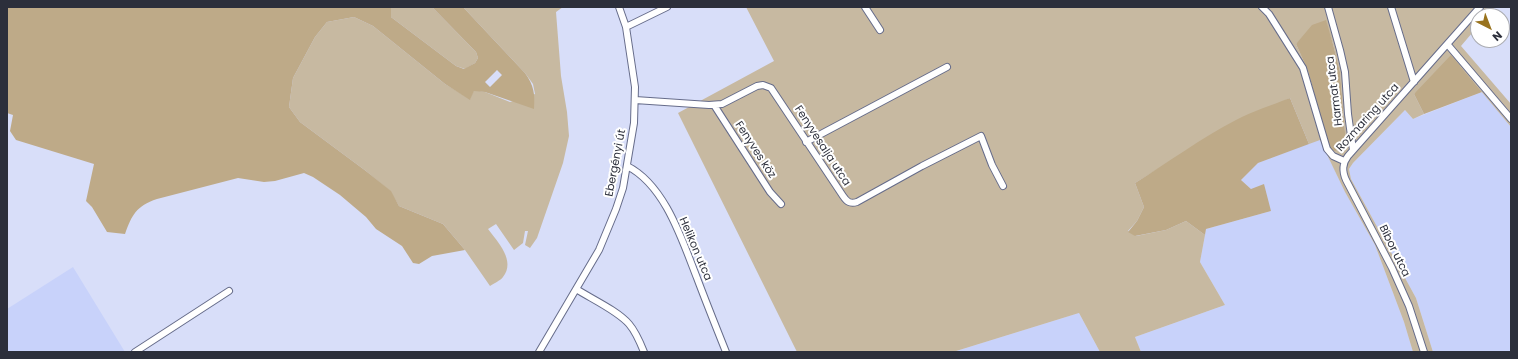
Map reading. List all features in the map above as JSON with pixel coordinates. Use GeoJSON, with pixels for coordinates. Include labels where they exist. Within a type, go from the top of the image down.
{"type":"FeatureCollection","features":[{"type":"Feature","properties":{"kind":"street","name":"Ebergényi út"},"geometry":{"type":"LineString","coordinates":[[539,352],[599,250],[608,231],[623,188],[634,123],[635,100],[633,70],[626,27],[619,7]]}},
{"type":"Feature","properties":{"kind":"street"},"geometry":{"type":"LineString","coordinates":[[626,27],[667,7]]}},
{"type":"Feature","properties":{"kind":"street"},"geometry":{"type":"LineString","coordinates":[[865,7],[880,30]]}},
{"type":"Feature","properties":{"kind":"street","name":"Rozmaring utca"},"geometry":{"type":"LineString","coordinates":[[1262,7],[1269,14],[1303,68],[1327,149],[1333,156],[1344,162],[1480,7]]}},
{"type":"Feature","properties":{"kind":"street","name":"Harmat utca"},"geometry":{"type":"LineString","coordinates":[[1328,7],[1345,72],[1348,114],[1353,150]]}},
{"type":"Feature","properties":{"kind":"street"},"geometry":{"type":"LineString","coordinates":[[1391,7],[1414,82]]}},
{"type":"Feature","properties":{"kind":"street"},"geometry":{"type":"LineString","coordinates":[[1448,45],[1511,119]]}},
{"type":"Feature","properties":{"kind":"street"},"geometry":{"type":"LineString","coordinates":[[806,142],[947,67]]}},
{"type":"Feature","properties":{"kind":"street","name":"Fenyvesalja utca"},"geometry":{"type":"LineString","coordinates":[[635,100],[714,105],[728,102],[757,86],[767,86],[775,92],[806,142],[843,196],[846,200],[853,204],[981,136],[992,165],[1003,186]]}},
{"type":"Feature","properties":{"kind":"street","name":"Fenyves köz"},"geometry":{"type":"LineString","coordinates":[[714,105],[767,186],[781,204]]}},
{"type":"Feature","properties":{"kind":"street","name":"Bíbor utca"},"geometry":{"type":"LineString","coordinates":[[1344,162],[1343,170],[1346,180],[1389,261],[1409,306],[1424,352]]}},
{"type":"Feature","properties":{"kind":"street","name":"Helikon utca"},"geometry":{"type":"LineString","coordinates":[[627,166],[636,170],[652,185],[673,222],[726,352]]}},
{"type":"Feature","properties":{"kind":"street"},"geometry":{"type":"LineString","coordinates":[[576,289],[629,323],[644,352]]}},
{"type":"Feature","properties":{"kind":"street"},"geometry":{"type":"LineString","coordinates":[[135,352],[229,291]]}},
{"type":"Feature","properties":{"kind":"shaded area"},"geometry":{"type":"Polygon","coordinates":[[[7,7],[391,7],[391,17],[456,66],[464,69],[475,63],[478,58],[476,52],[432,7],[463,7],[525,73],[532,86],[534,98],[534,109],[485,92],[474,91],[470,100],[445,84],[373,26],[354,17],[327,22],[315,37],[293,78],[289,107],[300,122],[391,191],[399,206],[443,224],[465,250],[432,256],[419,264],[413,263],[402,246],[376,229],[366,217],[340,195],[313,177],[304,173],[275,181],[264,182],[238,178],[157,199],[139,208],[133,216],[125,234],[107,232],[92,207],[86,201],[94,164],[16,140],[10,131],[13,115],[7,113],[7,7]],[[497,70],[485,82],[490,87],[502,75],[497,70]]]}},
{"type":"Feature","properties":{"kind":"shaded area"},"geometry":{"type":"Polygon","coordinates":[[[391,7],[432,7],[476,52],[478,58],[475,63],[465,69],[456,66],[391,17],[391,7]]]}},
{"type":"Feature","properties":{"kind":"shaded area"},"geometry":{"type":"Polygon","coordinates":[[[463,7],[563,7],[556,12],[561,76],[569,136],[563,163],[537,238],[530,248],[525,245],[528,231],[525,231],[523,243],[514,250],[496,224],[488,229],[501,246],[507,258],[508,265],[503,277],[490,286],[465,250],[443,224],[399,206],[390,191],[366,171],[300,122],[289,107],[293,78],[315,37],[327,22],[354,17],[373,26],[445,84],[470,99],[474,90],[485,92],[510,102],[535,94],[533,84],[525,73],[463,7]]]}},
{"type":"Feature","properties":{"kind":"shaded area"},"geometry":{"type":"Polygon","coordinates":[[[746,7],[1495,7],[1470,8],[1470,35],[1461,46],[1511,104],[1511,127],[1460,66],[1414,94],[1424,114],[1413,119],[1405,110],[1353,163],[1349,169],[1351,179],[1416,298],[1433,352],[1413,352],[1404,322],[1375,245],[1345,192],[1320,140],[1309,144],[1290,98],[1166,164],[1135,183],[1144,207],[1137,221],[1128,231],[1136,236],[1166,230],[1186,221],[1205,235],[1200,262],[1225,305],[1135,337],[1141,352],[1100,352],[1079,313],[953,352],[797,352],[678,113],[774,61],[746,7]],[[1325,21],[1296,44],[1308,71],[1330,151],[1346,144],[1340,72],[1325,21]]]}},
{"type":"Feature","properties":{"kind":"shaded area"},"geometry":{"type":"Polygon","coordinates":[[[1326,20],[1340,72],[1346,144],[1335,151],[1330,151],[1308,71],[1296,44],[1312,25],[1326,20]]]}},
{"type":"Feature","properties":{"kind":"shaded area"},"geometry":{"type":"Polygon","coordinates":[[[1451,55],[1482,92],[1424,114],[1414,94],[1451,55]]]}},
{"type":"Feature","properties":{"kind":"shaded area"},"geometry":{"type":"Polygon","coordinates":[[[1482,92],[1511,127],[1511,352],[1433,352],[1416,298],[1351,179],[1349,169],[1353,163],[1405,110],[1413,119],[1482,92]]]}},
{"type":"Feature","properties":{"kind":"shaded area"},"geometry":{"type":"Polygon","coordinates":[[[1290,98],[1309,144],[1258,163],[1241,180],[1251,189],[1264,184],[1271,211],[1206,229],[1205,235],[1186,221],[1166,230],[1135,236],[1128,232],[1137,221],[1144,207],[1135,183],[1223,127],[1249,114],[1290,98]]]}},
{"type":"Feature","properties":{"kind":"shaded area"},"geometry":{"type":"Polygon","coordinates":[[[1320,139],[1345,192],[1375,245],[1404,322],[1413,352],[1141,352],[1135,337],[1225,305],[1200,262],[1206,229],[1271,211],[1241,180],[1258,163],[1320,139]]]}},
{"type":"Feature","properties":{"kind":"shaded area"},"geometry":{"type":"Polygon","coordinates":[[[73,267],[125,352],[7,352],[7,309],[73,267]]]}},
{"type":"Feature","properties":{"kind":"shaded area"},"geometry":{"type":"Polygon","coordinates":[[[1079,313],[1100,352],[953,352],[1079,313]]]}}]}
